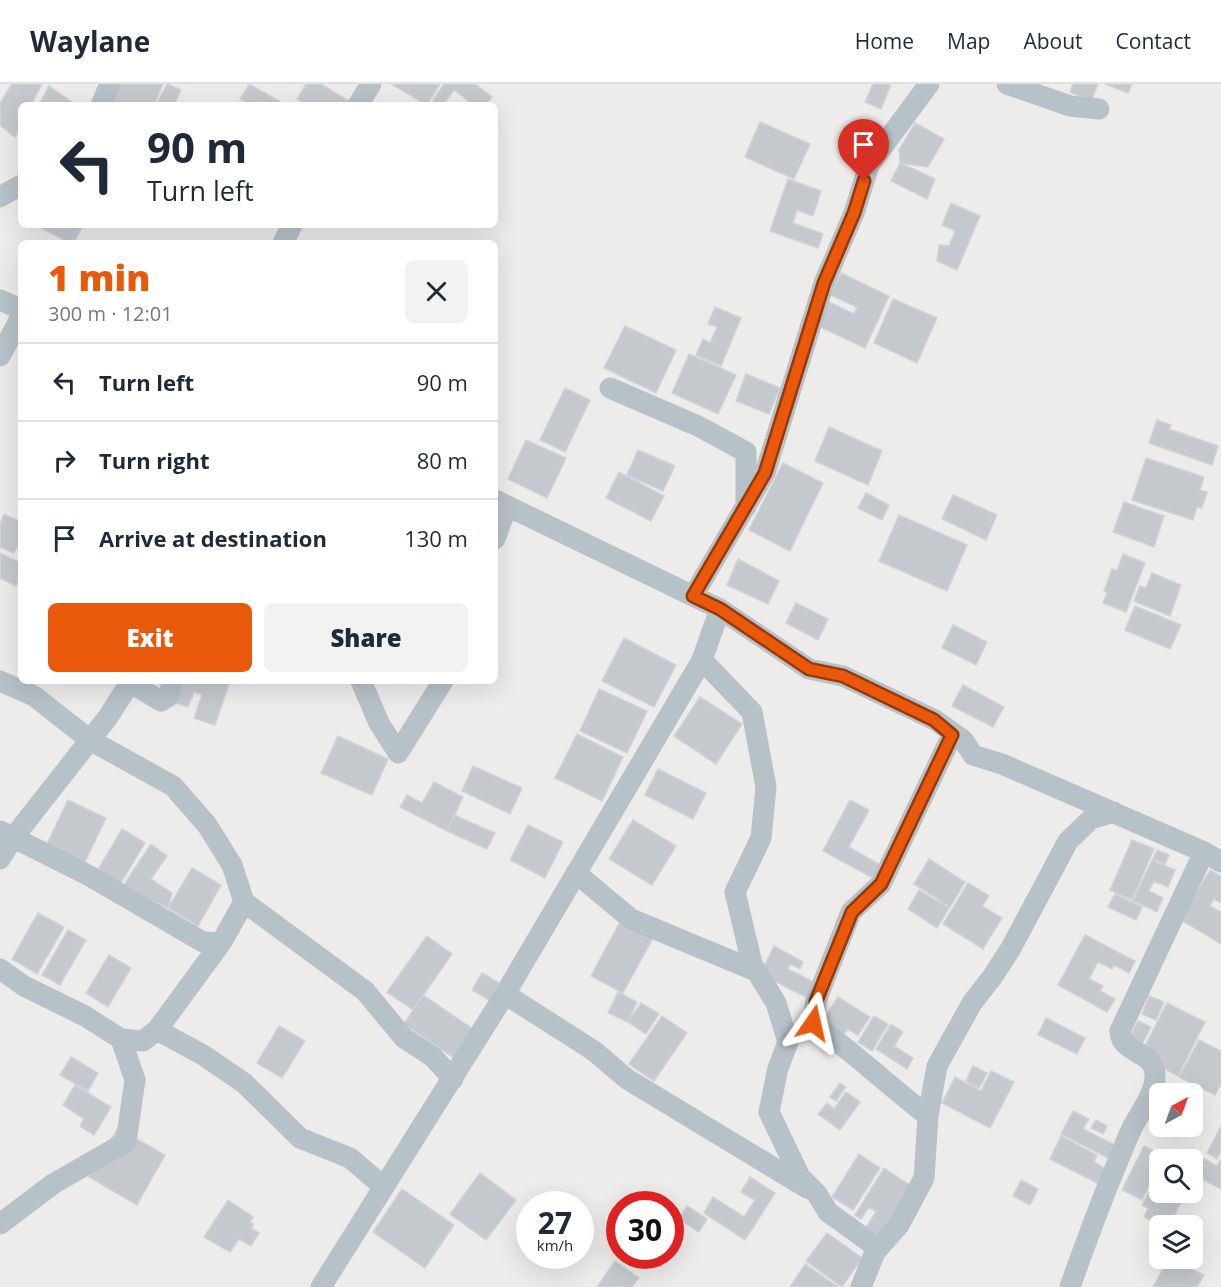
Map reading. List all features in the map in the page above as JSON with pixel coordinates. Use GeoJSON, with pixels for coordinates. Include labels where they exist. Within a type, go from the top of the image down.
{"type":"FeatureCollection","features":[{"type":"Feature","properties":{"kind":"street"},"geometry":{"type":"LineString","coordinates":[[102,102],[110,84]]}},
{"type":"Feature","properties":{"kind":"street"},"geometry":{"type":"LineString","coordinates":[[360,102],[371,84]]}},
{"type":"Feature","properties":{"kind":"street"},"geometry":{"type":"LineString","coordinates":[[693,596],[765,473],[824,283],[854,213],[869,165],[928,84]]}},
{"type":"Feature","properties":{"kind":"street"},"geometry":{"type":"LineString","coordinates":[[1007,84],[1070,106],[1098,109]]}},
{"type":"Feature","properties":{"kind":"street"},"geometry":{"type":"LineString","coordinates":[[0,197],[18,187]]}},
{"type":"Feature","properties":{"kind":"street"},"geometry":{"type":"LineString","coordinates":[[0,300],[18,308]]}},
{"type":"Feature","properties":{"kind":"street"},"geometry":{"type":"LineString","coordinates":[[0,356],[18,323]]}},
{"type":"Feature","properties":{"kind":"street"},"geometry":{"type":"LineString","coordinates":[[610,388],[698,426],[746,452],[746,508]]}},
{"type":"Feature","properties":{"kind":"street"},"geometry":{"type":"LineString","coordinates":[[498,521],[501,503],[720,609],[809,669],[843,676],[934,720],[952,735],[963,740],[974,755],[1002,764],[1213,857],[1120,1031],[1121,1040],[1125,1046],[1147,1058],[1152,1064],[1155,1071],[1155,1084],[1133,1126],[1097,1210],[1070,1287]]}},
{"type":"Feature","properties":{"kind":"street"},"geometry":{"type":"LineString","coordinates":[[321,1287],[505,994],[702,660],[720,609]]}},
{"type":"Feature","properties":{"kind":"street"},"geometry":{"type":"LineString","coordinates":[[702,660],[752,712],[766,787],[761,838],[735,892],[752,964],[776,1003],[788,1042],[778,1068],[769,1112],[800,1177],[817,1194],[828,1212],[871,1243],[875,1252]]}},
{"type":"Feature","properties":{"kind":"street"},"geometry":{"type":"LineString","coordinates":[[0,681],[34,696],[90,740],[173,786],[207,825],[232,865],[244,902],[365,991],[404,1038],[433,1057],[453,1078]]}},
{"type":"Feature","properties":{"kind":"street"},"geometry":{"type":"LineString","coordinates":[[0,859],[7,835],[90,740],[130,684]]}},
{"type":"Feature","properties":{"kind":"street"},"geometry":{"type":"LineString","coordinates":[[134,684],[162,701],[169,696],[171,684]]}},
{"type":"Feature","properties":{"kind":"street"},"geometry":{"type":"LineString","coordinates":[[362,684],[379,723],[399,753],[441,684]]}},
{"type":"Feature","properties":{"kind":"street"},"geometry":{"type":"LineString","coordinates":[[928,1116],[897,1092],[863,1060],[813,1023],[816,1001],[852,912],[881,884],[952,735]]}},
{"type":"Feature","properties":{"kind":"street"},"geometry":{"type":"LineString","coordinates":[[861,1287],[875,1252],[899,1225],[924,1178],[928,1116],[937,1066],[972,1003],[1011,948],[1068,841],[1091,819],[1114,812]]}},
{"type":"Feature","properties":{"kind":"street"},"geometry":{"type":"LineString","coordinates":[[7,835],[86,874],[203,942],[221,943]]}},
{"type":"Feature","properties":{"kind":"street"},"geometry":{"type":"LineString","coordinates":[[576,873],[631,919],[756,971]]}},
{"type":"Feature","properties":{"kind":"street"},"geometry":{"type":"LineString","coordinates":[[0,969],[24,987],[85,1016],[121,1039],[143,1041],[157,1030],[221,943],[244,902]]}},
{"type":"Feature","properties":{"kind":"street"},"geometry":{"type":"LineString","coordinates":[[505,994],[594,1051],[627,1079],[817,1194]]}},
{"type":"Feature","properties":{"kind":"street"},"geometry":{"type":"LineString","coordinates":[[157,1030],[203,1055],[244,1083],[300,1138],[350,1158],[384,1187]]}},
{"type":"Feature","properties":{"kind":"street"},"geometry":{"type":"LineString","coordinates":[[0,1224],[53,1184],[126,1142],[135,1080],[121,1039]]}},
{"type":"Feature","properties":{"kind":"building"},"geometry":{"type":"Polygon","coordinates":[[[12,84],[42,84],[33,102],[18,102],[18,131],[15,137],[0,125],[0,103],[12,84]]]}},
{"type":"Feature","properties":{"kind":"building"},"geometry":{"type":"Polygon","coordinates":[[[119,84],[163,84],[155,102],[111,102],[119,84]]]}},
{"type":"Feature","properties":{"kind":"building"},"geometry":{"type":"Polygon","coordinates":[[[167,84],[181,90],[175,102],[158,102],[167,84]]]}},
{"type":"Feature","properties":{"kind":"building"},"geometry":{"type":"Polygon","coordinates":[[[249,84],[279,101],[245,102],[240,99],[249,84]]]}},
{"type":"Feature","properties":{"kind":"building"},"geometry":{"type":"Polygon","coordinates":[[[306,84],[321,84],[349,101],[302,102],[297,99],[306,84]]]}},
{"type":"Feature","properties":{"kind":"building"},"geometry":{"type":"Polygon","coordinates":[[[391,84],[440,84],[429,102],[422,102],[391,84]]]}},
{"type":"Feature","properties":{"kind":"building"},"geometry":{"type":"Polygon","coordinates":[[[444,84],[475,84],[492,97],[488,102],[470,102],[454,90],[445,102],[433,100],[444,84]]]}},
{"type":"Feature","properties":{"kind":"building"},"geometry":{"type":"Polygon","coordinates":[[[873,84],[891,84],[881,109],[865,102],[873,84]]]}},
{"type":"Feature","properties":{"kind":"building"},"geometry":{"type":"Polygon","coordinates":[[[1073,84],[1098,84],[1091,101],[1070,92],[1073,84]]]}},
{"type":"Feature","properties":{"kind":"building"},"geometry":{"type":"Polygon","coordinates":[[[1105,84],[1132,84],[1128,93],[1105,84]]]}},
{"type":"Feature","properties":{"kind":"building"},"geometry":{"type":"Polygon","coordinates":[[[49,86],[72,102],[41,102],[49,86]]]}},
{"type":"Feature","properties":{"kind":"building"},"geometry":{"type":"Polygon","coordinates":[[[760,122],[810,144],[794,179],[745,157],[760,122]]]}},
{"type":"Feature","properties":{"kind":"building"},"geometry":{"type":"Polygon","coordinates":[[[915,123],[944,139],[928,167],[900,163],[899,150],[915,123]]]}},
{"type":"Feature","properties":{"kind":"building"},"geometry":{"type":"Polygon","coordinates":[[[900,163],[935,179],[927,199],[891,181],[900,163]]]}},
{"type":"Feature","properties":{"kind":"building"},"geometry":{"type":"Polygon","coordinates":[[[788,179],[821,191],[813,216],[797,210],[793,223],[823,234],[818,248],[770,231],[788,179]]]}},
{"type":"Feature","properties":{"kind":"building"},"geometry":{"type":"Polygon","coordinates":[[[951,203],[980,216],[957,270],[937,261],[939,245],[949,246],[955,231],[942,225],[951,203]]]}},
{"type":"Feature","properties":{"kind":"building"},"geometry":{"type":"Polygon","coordinates":[[[42,228],[82,228],[76,240],[64,240],[42,228]]]}},
{"type":"Feature","properties":{"kind":"building"},"geometry":{"type":"Polygon","coordinates":[[[841,273],[889,296],[865,348],[818,326],[829,302],[854,314],[857,307],[830,295],[841,273]]]}},
{"type":"Feature","properties":{"kind":"building"},"geometry":{"type":"Polygon","coordinates":[[[893,299],[937,318],[917,363],[874,343],[893,299]]]}},
{"type":"Feature","properties":{"kind":"building"},"geometry":{"type":"Polygon","coordinates":[[[715,307],[741,318],[721,366],[696,355],[703,339],[710,343],[717,327],[708,324],[715,307]]]}},
{"type":"Feature","properties":{"kind":"building"},"geometry":{"type":"Polygon","coordinates":[[[625,326],[676,350],[656,393],[604,368],[625,326]]]}},
{"type":"Feature","properties":{"kind":"building"},"geometry":{"type":"Polygon","coordinates":[[[689,354],[736,375],[718,414],[672,393],[689,354]]]}},
{"type":"Feature","properties":{"kind":"building"},"geometry":{"type":"Polygon","coordinates":[[[746,374],[780,388],[769,414],[736,401],[746,374]]]}},
{"type":"Feature","properties":{"kind":"building"},"geometry":{"type":"Polygon","coordinates":[[[565,388],[590,400],[565,452],[540,440],[565,388]]]}},
{"type":"Feature","properties":{"kind":"building"},"geometry":{"type":"Polygon","coordinates":[[[1157,420],[1171,425],[1169,429],[1218,446],[1212,465],[1149,443],[1157,420]]]}},
{"type":"Feature","properties":{"kind":"building"},"geometry":{"type":"Polygon","coordinates":[[[829,427],[882,451],[868,485],[815,461],[829,427]]]}},
{"type":"Feature","properties":{"kind":"building"},"geometry":{"type":"Polygon","coordinates":[[[526,440],[566,458],[547,498],[508,479],[526,440]]]}},
{"type":"Feature","properties":{"kind":"building"},"geometry":{"type":"Polygon","coordinates":[[[638,450],[675,466],[663,491],[627,475],[638,450]]]}},
{"type":"Feature","properties":{"kind":"building"},"geometry":{"type":"Polygon","coordinates":[[[1146,458],[1204,477],[1200,490],[1207,492],[1202,508],[1197,507],[1193,520],[1132,500],[1146,458]]]}},
{"type":"Feature","properties":{"kind":"building"},"geometry":{"type":"Polygon","coordinates":[[[783,463],[823,483],[790,551],[749,530],[783,463]]]}},
{"type":"Feature","properties":{"kind":"building"},"geometry":{"type":"Polygon","coordinates":[[[619,472],[664,496],[651,521],[606,498],[619,472]]]}},
{"type":"Feature","properties":{"kind":"building"},"geometry":{"type":"Polygon","coordinates":[[[866,493],[889,505],[882,520],[858,508],[866,493]]]}},
{"type":"Feature","properties":{"kind":"building"},"geometry":{"type":"Polygon","coordinates":[[[953,495],[997,515],[986,540],[942,519],[953,495]]]}},
{"type":"Feature","properties":{"kind":"building"},"geometry":{"type":"Polygon","coordinates":[[[1124,502],[1164,516],[1154,547],[1113,532],[1124,502]]]}},
{"type":"Feature","properties":{"kind":"building"},"geometry":{"type":"Polygon","coordinates":[[[4,514],[18,521],[18,546],[14,553],[0,547],[0,524],[4,514]]]}},
{"type":"Feature","properties":{"kind":"building"},"geometry":{"type":"Polygon","coordinates":[[[899,515],[967,545],[947,591],[879,561],[899,515]]]}},
{"type":"Feature","properties":{"kind":"building"},"geometry":{"type":"Polygon","coordinates":[[[0,553],[18,562],[18,582],[16,586],[0,578],[0,553]]]}},
{"type":"Feature","properties":{"kind":"building"},"geometry":{"type":"Polygon","coordinates":[[[1123,554],[1145,563],[1126,612],[1103,603],[1107,593],[1104,591],[1112,569],[1117,571],[1123,554]]]}},
{"type":"Feature","properties":{"kind":"building"},"geometry":{"type":"Polygon","coordinates":[[[738,559],[779,581],[768,604],[727,585],[738,559]]]}},
{"type":"Feature","properties":{"kind":"building"},"geometry":{"type":"Polygon","coordinates":[[[1152,573],[1181,585],[1170,616],[1134,601],[1140,586],[1146,588],[1152,573]]]}},
{"type":"Feature","properties":{"kind":"building"},"geometry":{"type":"Polygon","coordinates":[[[796,603],[828,619],[818,640],[786,623],[796,603]]]}},
{"type":"Feature","properties":{"kind":"building"},"geometry":{"type":"Polygon","coordinates":[[[1135,606],[1181,625],[1170,649],[1125,630],[1135,606]]]}},
{"type":"Feature","properties":{"kind":"building"},"geometry":{"type":"Polygon","coordinates":[[[953,625],[987,642],[976,665],[942,648],[953,625]]]}},
{"type":"Feature","properties":{"kind":"building"},"geometry":{"type":"Polygon","coordinates":[[[624,638],[676,665],[654,707],[602,681],[624,638]]]}},
{"type":"Feature","properties":{"kind":"building"},"geometry":{"type":"Polygon","coordinates":[[[179,684],[229,684],[215,725],[194,718],[202,695],[194,692],[188,707],[173,702],[179,684]]]}},
{"type":"Feature","properties":{"kind":"building"},"geometry":{"type":"Polygon","coordinates":[[[963,685],[1004,707],[993,727],[952,706],[963,685]]]}},
{"type":"Feature","properties":{"kind":"building"},"geometry":{"type":"Polygon","coordinates":[[[599,689],[647,711],[627,753],[580,731],[599,689]]]}},
{"type":"Feature","properties":{"kind":"building"},"geometry":{"type":"Polygon","coordinates":[[[700,697],[742,724],[716,764],[674,736],[700,697]]]}},
{"type":"Feature","properties":{"kind":"building"},"geometry":{"type":"Polygon","coordinates":[[[577,734],[623,757],[602,801],[555,778],[577,734]]]}},
{"type":"Feature","properties":{"kind":"building"},"geometry":{"type":"Polygon","coordinates":[[[338,736],[388,759],[372,795],[321,773],[338,736]]]}},
{"type":"Feature","properties":{"kind":"building"},"geometry":{"type":"Polygon","coordinates":[[[473,766],[522,788],[510,814],[462,791],[473,766]]]}},
{"type":"Feature","properties":{"kind":"building"},"geometry":{"type":"Polygon","coordinates":[[[658,769],[706,793],[693,819],[645,795],[658,769]]]}},
{"type":"Feature","properties":{"kind":"building"},"geometry":{"type":"Polygon","coordinates":[[[434,782],[463,797],[447,831],[400,807],[407,795],[422,803],[434,782]]]}},
{"type":"Feature","properties":{"kind":"building"},"geometry":{"type":"Polygon","coordinates":[[[68,800],[106,818],[83,866],[45,848],[68,800]]]}},
{"type":"Feature","properties":{"kind":"building"},"geometry":{"type":"Polygon","coordinates":[[[850,800],[869,810],[849,847],[882,866],[875,879],[823,851],[850,800]]]}},
{"type":"Feature","properties":{"kind":"building"},"geometry":{"type":"Polygon","coordinates":[[[454,815],[495,833],[487,849],[447,831],[454,815]]]}},
{"type":"Feature","properties":{"kind":"building"},"geometry":{"type":"Polygon","coordinates":[[[633,820],[676,846],[652,885],[609,859],[633,820]]]}},
{"type":"Feature","properties":{"kind":"building"},"geometry":{"type":"Polygon","coordinates":[[[528,825],[563,842],[545,878],[510,860],[528,825]]]}},
{"type":"Feature","properties":{"kind":"building"},"geometry":{"type":"Polygon","coordinates":[[[122,829],[145,843],[119,886],[96,873],[122,829]]]}},
{"type":"Feature","properties":{"kind":"building"},"geometry":{"type":"Polygon","coordinates":[[[1132,840],[1154,849],[1132,900],[1110,890],[1132,840]]]}},
{"type":"Feature","properties":{"kind":"building"},"geometry":{"type":"Polygon","coordinates":[[[151,844],[167,856],[151,879],[172,893],[168,908],[123,886],[151,844]]]}},
{"type":"Feature","properties":{"kind":"building"},"geometry":{"type":"Polygon","coordinates":[[[1157,850],[1169,855],[1165,864],[1153,859],[1157,850]]]}},
{"type":"Feature","properties":{"kind":"building"},"geometry":{"type":"Polygon","coordinates":[[[929,859],[965,882],[950,907],[914,884],[929,859]]]}},
{"type":"Feature","properties":{"kind":"building"},"geometry":{"type":"Polygon","coordinates":[[[1152,860],[1175,870],[1168,887],[1154,881],[1149,891],[1163,898],[1157,912],[1133,901],[1152,860]]]}},
{"type":"Feature","properties":{"kind":"building"},"geometry":{"type":"Polygon","coordinates":[[[192,868],[221,885],[198,926],[168,908],[192,868]]]}},
{"type":"Feature","properties":{"kind":"building"},"geometry":{"type":"Polygon","coordinates":[[[1210,870],[1221,876],[1221,903],[1214,899],[1210,906],[1221,912],[1221,944],[1181,920],[1210,870]]]}},
{"type":"Feature","properties":{"kind":"building"},"geometry":{"type":"Polygon","coordinates":[[[968,883],[989,896],[982,906],[1002,918],[983,949],[943,924],[968,883]]]}},
{"type":"Feature","properties":{"kind":"building"},"geometry":{"type":"Polygon","coordinates":[[[919,890],[949,908],[937,928],[908,909],[919,890]]]}},
{"type":"Feature","properties":{"kind":"building"},"geometry":{"type":"Polygon","coordinates":[[[1115,894],[1142,907],[1136,920],[1108,907],[1115,894]]]}},
{"type":"Feature","properties":{"kind":"building"},"geometry":{"type":"Polygon","coordinates":[[[38,913],[64,927],[37,974],[12,959],[38,913]]]}},
{"type":"Feature","properties":{"kind":"building"},"geometry":{"type":"Polygon","coordinates":[[[621,920],[653,938],[623,993],[591,976],[621,920]]]}},
{"type":"Feature","properties":{"kind":"building"},"geometry":{"type":"Polygon","coordinates":[[[68,930],[86,940],[60,985],[42,975],[68,930]]]}},
{"type":"Feature","properties":{"kind":"building"},"geometry":{"type":"Polygon","coordinates":[[[1085,935],[1135,961],[1129,973],[1114,965],[1112,969],[1098,962],[1089,979],[1103,986],[1100,991],[1115,999],[1107,1012],[1058,985],[1085,935]]]}},
{"type":"Feature","properties":{"kind":"building"},"geometry":{"type":"Polygon","coordinates":[[[427,936],[452,954],[413,1010],[387,992],[427,936]]]}},
{"type":"Feature","properties":{"kind":"building"},"geometry":{"type":"Polygon","coordinates":[[[774,946],[803,962],[800,969],[790,964],[788,969],[816,983],[808,998],[760,974],[774,946]]]}},
{"type":"Feature","properties":{"kind":"building"},"geometry":{"type":"Polygon","coordinates":[[[109,955],[131,968],[108,1007],[86,993],[109,955]]]}},
{"type":"Feature","properties":{"kind":"building"},"geometry":{"type":"Polygon","coordinates":[[[482,973],[501,984],[491,1001],[472,990],[482,973]]]}},
{"type":"Feature","properties":{"kind":"building"},"geometry":{"type":"Polygon","coordinates":[[[618,992],[637,1002],[628,1022],[608,1013],[618,992]]]}},
{"type":"Feature","properties":{"kind":"building"},"geometry":{"type":"Polygon","coordinates":[[[423,995],[473,1029],[454,1058],[404,1024],[423,995]]]}},
{"type":"Feature","properties":{"kind":"building"},"geometry":{"type":"Polygon","coordinates":[[[1149,996],[1164,1002],[1156,1020],[1142,1014],[1149,996]]]}},
{"type":"Feature","properties":{"kind":"building"},"geometry":{"type":"Polygon","coordinates":[[[838,997],[870,1017],[858,1035],[848,1029],[844,1034],[823,1020],[838,997]]]}},
{"type":"Feature","properties":{"kind":"building"},"geometry":{"type":"Polygon","coordinates":[[[641,1003],[659,1014],[646,1034],[628,1022],[641,1003]]]}},
{"type":"Feature","properties":{"kind":"building"},"geometry":{"type":"Polygon","coordinates":[[[1167,1003],[1205,1022],[1178,1076],[1140,1056],[1167,1003]]]}},
{"type":"Feature","properties":{"kind":"building"},"geometry":{"type":"Polygon","coordinates":[[[662,1016],[687,1033],[654,1081],[629,1064],[662,1016]]]}},
{"type":"Feature","properties":{"kind":"building"},"geometry":{"type":"Polygon","coordinates":[[[874,1016],[888,1024],[872,1051],[858,1042],[874,1016]]]}},
{"type":"Feature","properties":{"kind":"building"},"geometry":{"type":"Polygon","coordinates":[[[1046,1018],[1085,1038],[1077,1054],[1038,1035],[1046,1018]]]}},
{"type":"Feature","properties":{"kind":"building"},"geometry":{"type":"Polygon","coordinates":[[[1138,1021],[1151,1027],[1141,1046],[1129,1039],[1138,1021]]]}},
{"type":"Feature","properties":{"kind":"building"},"geometry":{"type":"Polygon","coordinates":[[[891,1024],[903,1032],[894,1046],[913,1058],[907,1069],[876,1049],[891,1024]]]}},
{"type":"Feature","properties":{"kind":"building"},"geometry":{"type":"Polygon","coordinates":[[[279,1026],[305,1041],[282,1078],[257,1063],[279,1026]]]}},
{"type":"Feature","properties":{"kind":"building"},"geometry":{"type":"Polygon","coordinates":[[[1199,1040],[1221,1051],[1221,1084],[1215,1095],[1203,1089],[1203,1083],[1191,1083],[1179,1077],[1199,1040]]]}},
{"type":"Feature","properties":{"kind":"building"},"geometry":{"type":"Polygon","coordinates":[[[71,1057],[98,1073],[88,1091],[60,1075],[71,1057]]]}},
{"type":"Feature","properties":{"kind":"building"},"geometry":{"type":"Polygon","coordinates":[[[973,1066],[987,1073],[979,1088],[966,1081],[973,1066]]]}},
{"type":"Feature","properties":{"kind":"building"},"geometry":{"type":"Polygon","coordinates":[[[991,1071],[1014,1082],[990,1128],[942,1103],[955,1077],[981,1091],[991,1071]]]}},
{"type":"Feature","properties":{"kind":"building"},"geometry":{"type":"Polygon","coordinates":[[[840,1083],[846,1087],[836,1101],[830,1097],[840,1083]]]}},
{"type":"Feature","properties":{"kind":"building"},"geometry":{"type":"Polygon","coordinates":[[[75,1085],[111,1107],[94,1135],[80,1126],[84,1119],[63,1105],[75,1085]]]}},
{"type":"Feature","properties":{"kind":"building"},"geometry":{"type":"Polygon","coordinates":[[[846,1092],[860,1102],[840,1130],[818,1114],[827,1103],[834,1109],[846,1092]]]}},
{"type":"Feature","properties":{"kind":"building"},"geometry":{"type":"Polygon","coordinates":[[[1073,1111],[1089,1119],[1083,1129],[1119,1147],[1112,1160],[1061,1134],[1073,1111]]]}},
{"type":"Feature","properties":{"kind":"building"},"geometry":{"type":"Polygon","coordinates":[[[1096,1120],[1107,1126],[1103,1134],[1091,1128],[1096,1120]]]}},
{"type":"Feature","properties":{"kind":"building"},"geometry":{"type":"Polygon","coordinates":[[[1221,1126],[1221,1151],[1217,1159],[1207,1153],[1221,1126]]]}},
{"type":"Feature","properties":{"kind":"building"},"geometry":{"type":"Polygon","coordinates":[[[118,1128],[165,1155],[137,1205],[89,1177],[118,1128]]]}},
{"type":"Feature","properties":{"kind":"building"},"geometry":{"type":"Polygon","coordinates":[[[1061,1136],[1097,1155],[1094,1162],[1106,1169],[1099,1184],[1050,1159],[1061,1136]]]}},
{"type":"Feature","properties":{"kind":"building"},"geometry":{"type":"Polygon","coordinates":[[[1144,1146],[1150,1149],[1149,1186],[1142,1200],[1122,1190],[1144,1146]]]}},
{"type":"Feature","properties":{"kind":"building"},"geometry":{"type":"Polygon","coordinates":[[[859,1154],[880,1168],[853,1210],[832,1197],[859,1154]]]}},
{"type":"Feature","properties":{"kind":"building"},"geometry":{"type":"Polygon","coordinates":[[[1203,1158],[1217,1166],[1221,1159],[1221,1189],[1203,1180],[1203,1158]]]}},
{"type":"Feature","properties":{"kind":"building"},"geometry":{"type":"Polygon","coordinates":[[[884,1168],[914,1188],[882,1238],[866,1227],[876,1212],[869,1207],[861,1219],[855,1215],[884,1168]]]}},
{"type":"Feature","properties":{"kind":"building"},"geometry":{"type":"Polygon","coordinates":[[[480,1173],[516,1200],[486,1240],[450,1214],[480,1173]]]}},
{"type":"Feature","properties":{"kind":"building"},"geometry":{"type":"Polygon","coordinates":[[[750,1177],[775,1193],[745,1240],[704,1213],[713,1197],[744,1217],[755,1200],[741,1192],[750,1177]]]}},
{"type":"Feature","properties":{"kind":"building"},"geometry":{"type":"Polygon","coordinates":[[[1021,1180],[1038,1189],[1030,1205],[1013,1196],[1021,1180]]]}},
{"type":"Feature","properties":{"kind":"building"},"geometry":{"type":"Polygon","coordinates":[[[402,1189],[454,1225],[425,1268],[373,1232],[402,1189]]]}},
{"type":"Feature","properties":{"kind":"building"},"geometry":{"type":"Polygon","coordinates":[[[1149,1193],[1149,1203],[1180,1203],[1174,1215],[1149,1215],[1149,1220],[1144,1217],[1148,1208],[1142,1205],[1149,1193]]]}},
{"type":"Feature","properties":{"kind":"building"},"geometry":{"type":"Polygon","coordinates":[[[228,1200],[253,1217],[250,1222],[254,1224],[251,1228],[259,1233],[251,1246],[239,1239],[230,1252],[204,1237],[228,1200]]]}},
{"type":"Feature","properties":{"kind":"building"},"geometry":{"type":"Polygon","coordinates":[[[687,1206],[707,1219],[699,1232],[684,1222],[684,1211],[687,1206]]]}},
{"type":"Feature","properties":{"kind":"building"},"geometry":{"type":"Polygon","coordinates":[[[827,1233],[862,1258],[842,1287],[806,1261],[827,1233]]]}},
{"type":"Feature","properties":{"kind":"building"},"geometry":{"type":"Polygon","coordinates":[[[805,1264],[838,1287],[790,1287],[805,1264]]]}},
{"type":"Feature","properties":{"kind":"building"},"geometry":{"type":"Polygon","coordinates":[[[609,1269],[626,1269],[639,1278],[632,1287],[597,1287],[609,1269]]]}},
{"type":"Feature","properties":{"kind":"building"},"geometry":{"type":"Polygon","coordinates":[[[1163,1269],[1192,1269],[1204,1275],[1197,1287],[1153,1287],[1163,1269]]]}},
{"type":"Feature","properties":{"kind":"route"},"geometry":{"type":"LineString","coordinates":[[813,1023],[816,1001],[852,912],[881,884],[952,735],[934,720],[843,676],[809,669],[720,609],[693,596],[756,492],[765,473],[824,283],[854,213],[864,181]]}}]}
